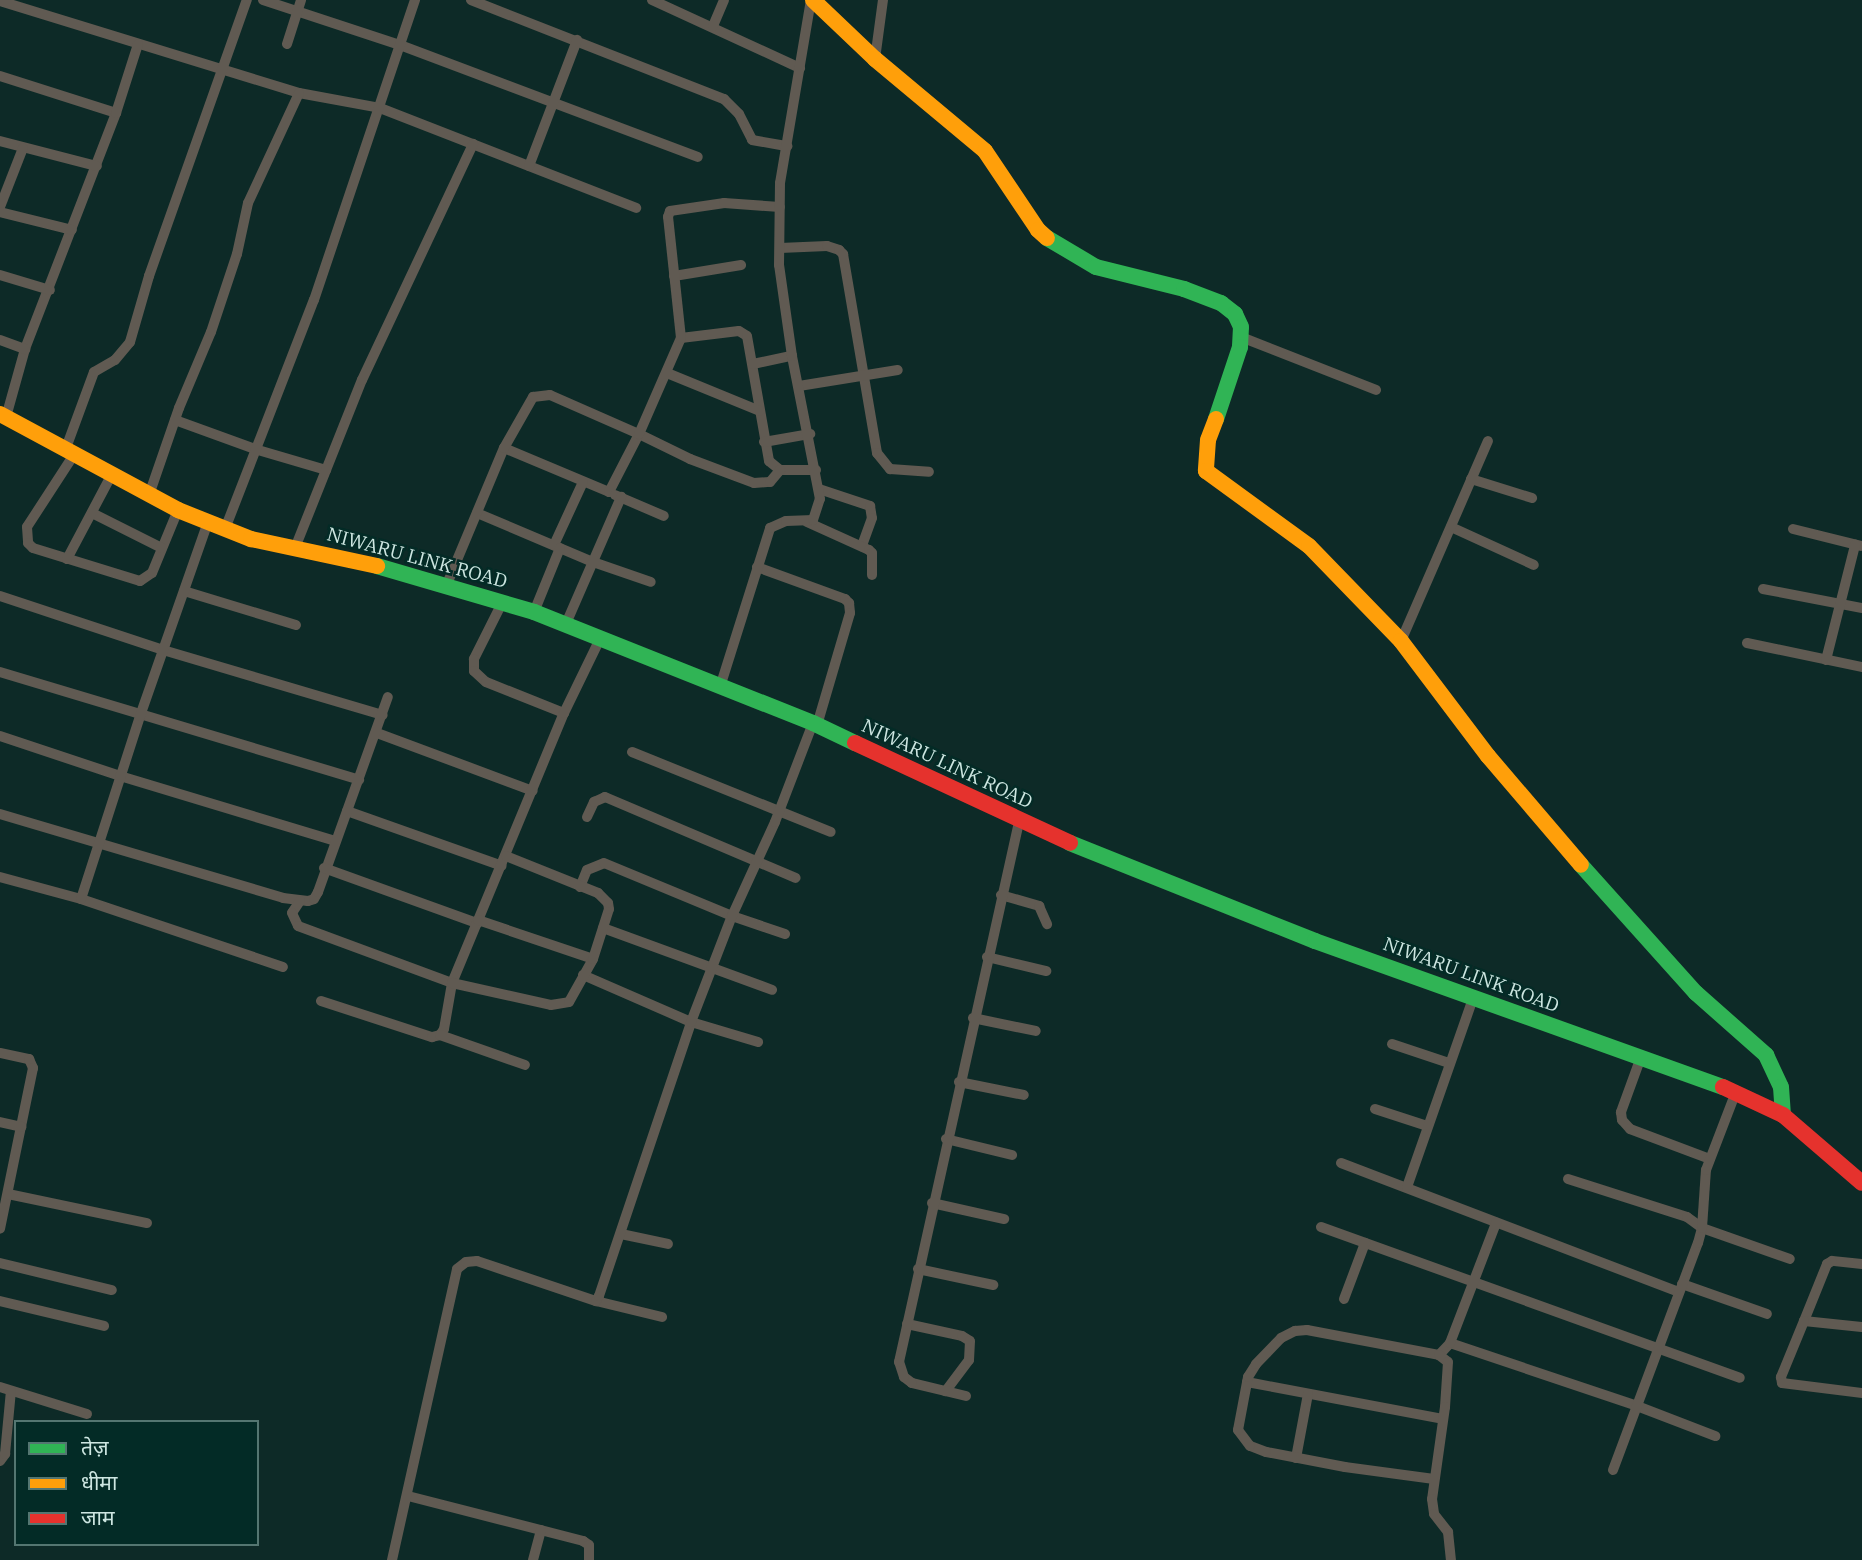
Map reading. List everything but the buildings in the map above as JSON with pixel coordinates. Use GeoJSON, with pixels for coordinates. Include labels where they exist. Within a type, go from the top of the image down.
{"type":"FeatureCollection","features":[{"type":"Feature","properties":{"kind":"street"},"geometry":{"type":"LineString","coordinates":[[178,510],[152,573],[140,581],[33,548],[27,537],[30,522],[71,451],[94,372],[115,360],[130,342],[149,276],[247,0]]}},
{"type":"Feature","properties":{"kind":"street"},"geometry":{"type":"LineString","coordinates":[[263,0],[300,6],[698,157]]}},
{"type":"Feature","properties":{"kind":"street"},"geometry":{"type":"LineString","coordinates":[[225,528],[258,450],[314,300],[415,0]]}},
{"type":"Feature","properties":{"kind":"street"},"geometry":{"type":"LineString","coordinates":[[471,0],[506,16],[577,40],[724,99],[739,114],[752,140],[787,146]]}},
{"type":"Feature","properties":{"kind":"street"},"geometry":{"type":"LineString","coordinates":[[652,0],[666,3],[800,68]]}},
{"type":"Feature","properties":{"kind":"street"},"geometry":{"type":"LineString","coordinates":[[713,26],[724,0]]}},
{"type":"Feature","properties":{"kind":"street"},"geometry":{"type":"LineString","coordinates":[[812,0],[875,59],[985,151],[1038,230],[1054,244],[1096,267],[1184,289],[1221,303],[1235,314],[1241,327],[1241,337],[1226,397],[1208,440],[1206,471],[1308,546],[1401,640],[1488,756],[1577,862],[1696,993],[1766,1055],[1782,1087],[1783,1115]]}},
{"type":"Feature","properties":{"kind":"street"},"geometry":{"type":"LineString","coordinates":[[807,522],[818,512],[819,489],[810,434],[792,356],[780,248],[780,183],[812,0]]}},
{"type":"Feature","properties":{"kind":"street"},"geometry":{"type":"LineString","coordinates":[[875,59],[883,0]]}},
{"type":"Feature","properties":{"kind":"street"},"geometry":{"type":"LineString","coordinates":[[0,1],[299,93],[380,108],[636,208]]}},
{"type":"Feature","properties":{"kind":"street"},"geometry":{"type":"LineString","coordinates":[[287,44],[300,6]]}},
{"type":"Feature","properties":{"kind":"street"},"geometry":{"type":"LineString","coordinates":[[529,166],[577,40]]}},
{"type":"Feature","properties":{"kind":"street"},"geometry":{"type":"LineString","coordinates":[[3,416],[25,349],[97,166],[138,44]]}},
{"type":"Feature","properties":{"kind":"street"},"geometry":{"type":"LineString","coordinates":[[0,76],[116,113]]}},
{"type":"Feature","properties":{"kind":"street"},"geometry":{"type":"LineString","coordinates":[[149,495],[175,420],[211,332],[237,254],[248,203],[299,93]]}},
{"type":"Feature","properties":{"kind":"street"},"geometry":{"type":"LineString","coordinates":[[0,141],[97,166]]}},
{"type":"Feature","properties":{"kind":"street"},"geometry":{"type":"LineString","coordinates":[[295,548],[362,380],[472,144]]}},
{"type":"Feature","properties":{"kind":"street"},"geometry":{"type":"LineString","coordinates":[[23,148],[0,210],[72,230]]}},
{"type":"Feature","properties":{"kind":"street"},"geometry":{"type":"LineString","coordinates":[[609,492],[639,434],[681,338],[668,217],[670,211],[724,203],[780,207]]}},
{"type":"Feature","properties":{"kind":"street"},"geometry":{"type":"LineString","coordinates":[[780,248],[827,246],[843,254],[877,453],[890,469],[929,472]]}},
{"type":"Feature","properties":{"kind":"street"},"geometry":{"type":"LineString","coordinates":[[674,275],[741,265]]}},
{"type":"Feature","properties":{"kind":"street"},"geometry":{"type":"LineString","coordinates":[[0,275],[50,290]]}},
{"type":"Feature","properties":{"kind":"street"},"geometry":{"type":"LineString","coordinates":[[681,338],[739,331],[749,341],[769,461],[780,470],[816,470]]}},
{"type":"Feature","properties":{"kind":"street"},"geometry":{"type":"LineString","coordinates":[[1241,337],[1376,390]]}},
{"type":"Feature","properties":{"kind":"street"},"geometry":{"type":"LineString","coordinates":[[0,340],[25,349]]}},
{"type":"Feature","properties":{"kind":"street"},"geometry":{"type":"LineString","coordinates":[[753,364],[792,356]]}},
{"type":"Feature","properties":{"kind":"street"},"geometry":{"type":"LineString","coordinates":[[799,386],[898,370]]}},
{"type":"Feature","properties":{"kind":"street"},"geometry":{"type":"LineString","coordinates":[[667,373],[760,411]]}},
{"type":"Feature","properties":{"kind":"street"},"geometry":{"type":"LineString","coordinates":[[447,584],[504,448],[533,397],[551,395],[690,459],[754,483],[770,482],[780,470]]}},
{"type":"Feature","properties":{"kind":"street","name":"NIWARU LINK ROAD"},"geometry":{"type":"LineString","coordinates":[[3,416],[178,510],[251,539],[447,584],[534,612],[815,724],[1019,822],[1315,941],[1736,1092],[1783,1115],[1862,1183]]}},
{"type":"Feature","properties":{"kind":"street"},"geometry":{"type":"LineString","coordinates":[[175,420],[258,450],[326,470]]}},
{"type":"Feature","properties":{"kind":"street"},"geometry":{"type":"LineString","coordinates":[[764,442],[810,434]]}},
{"type":"Feature","properties":{"kind":"street"},"geometry":{"type":"LineString","coordinates":[[1401,640],[1488,441]]}},
{"type":"Feature","properties":{"kind":"street"},"geometry":{"type":"LineString","coordinates":[[504,448],[664,516]]}},
{"type":"Feature","properties":{"kind":"street"},"geometry":{"type":"LineString","coordinates":[[67,559],[112,474]]}},
{"type":"Feature","properties":{"kind":"street"},"geometry":{"type":"LineString","coordinates":[[1471,479],[1532,498]]}},
{"type":"Feature","properties":{"kind":"street"},"geometry":{"type":"LineString","coordinates":[[534,612],[583,482]]}},
{"type":"Feature","properties":{"kind":"street"},"geometry":{"type":"LineString","coordinates":[[819,489],[870,506],[873,518],[862,546]]}},
{"type":"Feature","properties":{"kind":"street"},"geometry":{"type":"LineString","coordinates":[[565,626],[621,498]]}},
{"type":"Feature","properties":{"kind":"street"},"geometry":{"type":"LineString","coordinates":[[92,513],[162,548]]}},
{"type":"Feature","properties":{"kind":"street"},"geometry":{"type":"LineString","coordinates":[[477,513],[593,562],[651,582]]}},
{"type":"Feature","properties":{"kind":"street"},"geometry":{"type":"LineString","coordinates":[[81,899],[139,716],[208,522]]}},
{"type":"Feature","properties":{"kind":"street"},"geometry":{"type":"LineString","coordinates":[[720,687],[770,528],[776,523],[807,522],[829,535],[862,546],[872,553],[872,575]]}},
{"type":"Feature","properties":{"kind":"street"},"geometry":{"type":"LineString","coordinates":[[1451,527],[1534,565]]}},
{"type":"Feature","properties":{"kind":"street"},"geometry":{"type":"LineString","coordinates":[[1793,530],[1859,546],[1838,603],[1826,660]]}},
{"type":"Feature","properties":{"kind":"street"},"geometry":{"type":"LineString","coordinates":[[596,1301],[621,1234],[691,1021],[815,724],[850,612],[849,603],[845,599],[757,567]]}},
{"type":"Feature","properties":{"kind":"street"},"geometry":{"type":"LineString","coordinates":[[1763,589],[1862,608]]}},
{"type":"Feature","properties":{"kind":"street"},"geometry":{"type":"LineString","coordinates":[[184,591],[296,625]]}},
{"type":"Feature","properties":{"kind":"street"},"geometry":{"type":"LineString","coordinates":[[0,596],[163,650],[383,715]]}},
{"type":"Feature","properties":{"kind":"street"},"geometry":{"type":"LineString","coordinates":[[502,603],[474,659],[474,671],[486,682],[564,713]]}},
{"type":"Feature","properties":{"kind":"street"},"geometry":{"type":"LineString","coordinates":[[440,1035],[452,983],[564,713],[600,639]]}},
{"type":"Feature","properties":{"kind":"street"},"geometry":{"type":"LineString","coordinates":[[1747,643],[1862,667]]}},
{"type":"Feature","properties":{"kind":"street"},"geometry":{"type":"LineString","coordinates":[[0,672],[359,780]]}},
{"type":"Feature","properties":{"kind":"street"},"geometry":{"type":"LineString","coordinates":[[0,814],[300,901],[314,898],[377,733],[388,697]]}},
{"type":"Feature","properties":{"kind":"street"},"geometry":{"type":"LineString","coordinates":[[377,733],[533,791]]}},
{"type":"Feature","properties":{"kind":"street"},"geometry":{"type":"LineString","coordinates":[[0,736],[120,776],[335,841]]}},
{"type":"Feature","properties":{"kind":"street"},"geometry":{"type":"LineString","coordinates":[[632,752],[831,832]]}},
{"type":"Feature","properties":{"kind":"street"},"geometry":{"type":"LineString","coordinates":[[587,817],[594,802],[605,797],[796,878]]}},
{"type":"Feature","properties":{"kind":"street"},"geometry":{"type":"LineString","coordinates":[[300,901],[292,912],[298,926],[452,983],[551,1005],[571,1000],[593,959],[608,903],[598,893],[347,811]]}},
{"type":"Feature","properties":{"kind":"street"},"geometry":{"type":"LineString","coordinates":[[966,1396],[912,1383],[900,1370],[932,1203],[1019,822]]}},
{"type":"Feature","properties":{"kind":"street"},"geometry":{"type":"LineString","coordinates":[[580,887],[587,870],[604,863],[733,916],[785,934]]}},
{"type":"Feature","properties":{"kind":"street"},"geometry":{"type":"LineString","coordinates":[[324,868],[477,922],[593,959]]}},
{"type":"Feature","properties":{"kind":"street"},"geometry":{"type":"LineString","coordinates":[[0,877],[81,899],[283,967]]}},
{"type":"Feature","properties":{"kind":"street"},"geometry":{"type":"LineString","coordinates":[[1001,895],[1039,906],[1047,924]]}},
{"type":"Feature","properties":{"kind":"street"},"geometry":{"type":"LineString","coordinates":[[603,928],[772,990]]}},
{"type":"Feature","properties":{"kind":"street"},"geometry":{"type":"LineString","coordinates":[[987,957],[1046,971]]}},
{"type":"Feature","properties":{"kind":"street"},"geometry":{"type":"LineString","coordinates":[[583,975],[691,1021],[758,1042]]}},
{"type":"Feature","properties":{"kind":"street"},"geometry":{"type":"LineString","coordinates":[[1407,1187],[1473,999]]}},
{"type":"Feature","properties":{"kind":"street"},"geometry":{"type":"LineString","coordinates":[[321,1001],[425,1035],[440,1035],[525,1065]]}},
{"type":"Feature","properties":{"kind":"street"},"geometry":{"type":"LineString","coordinates":[[973,1018],[1036,1031]]}},
{"type":"Feature","properties":{"kind":"street"},"geometry":{"type":"LineString","coordinates":[[1392,1044],[1449,1063]]}},
{"type":"Feature","properties":{"kind":"street"},"geometry":{"type":"LineString","coordinates":[[0,1053],[29,1059],[33,1068],[0,1229]]}},
{"type":"Feature","properties":{"kind":"street"},"geometry":{"type":"LineString","coordinates":[[1641,1057],[1621,1112],[1622,1120],[1630,1129],[1710,1159]]}},
{"type":"Feature","properties":{"kind":"street"},"geometry":{"type":"LineString","coordinates":[[959,1082],[1024,1095]]}},
{"type":"Feature","properties":{"kind":"street"},"geometry":{"type":"LineString","coordinates":[[1613,1470],[1702,1228],[1702,1190],[1710,1159],[1736,1092]]}},
{"type":"Feature","properties":{"kind":"street"},"geometry":{"type":"LineString","coordinates":[[1375,1109],[1427,1126]]}},
{"type":"Feature","properties":{"kind":"street"},"geometry":{"type":"LineString","coordinates":[[0,1122],[21,1127]]}},
{"type":"Feature","properties":{"kind":"street"},"geometry":{"type":"LineString","coordinates":[[946,1139],[1012,1155]]}},
{"type":"Feature","properties":{"kind":"street"},"geometry":{"type":"LineString","coordinates":[[1341,1163],[1496,1223],[1680,1288],[1767,1314]]}},
{"type":"Feature","properties":{"kind":"street"},"geometry":{"type":"LineString","coordinates":[[1568,1179],[1687,1217],[1702,1228],[1790,1259]]}},
{"type":"Feature","properties":{"kind":"street"},"geometry":{"type":"LineString","coordinates":[[8,1194],[147,1223]]}},
{"type":"Feature","properties":{"kind":"street"},"geometry":{"type":"LineString","coordinates":[[932,1203],[1004,1219]]}},
{"type":"Feature","properties":{"kind":"street"},"geometry":{"type":"LineString","coordinates":[[1439,1355],[1450,1343],[1496,1223]]}},
{"type":"Feature","properties":{"kind":"street"},"geometry":{"type":"LineString","coordinates":[[1321,1227],[1740,1378]]}},
{"type":"Feature","properties":{"kind":"street"},"geometry":{"type":"LineString","coordinates":[[621,1234],[668,1244]]}},
{"type":"Feature","properties":{"kind":"street"},"geometry":{"type":"LineString","coordinates":[[1344,1299],[1365,1243]]}},
{"type":"Feature","properties":{"kind":"street"},"geometry":{"type":"LineString","coordinates":[[393,1560],[457,1269],[466,1262],[477,1261],[596,1301],[662,1317]]}},
{"type":"Feature","properties":{"kind":"street"},"geometry":{"type":"LineString","coordinates":[[1862,1264],[1832,1261],[1827,1264],[1781,1377],[1782,1383],[1862,1393]]}},
{"type":"Feature","properties":{"kind":"street"},"geometry":{"type":"LineString","coordinates":[[0,1263],[112,1290]]}},
{"type":"Feature","properties":{"kind":"street"},"geometry":{"type":"LineString","coordinates":[[918,1269],[993,1285]]}},
{"type":"Feature","properties":{"kind":"street"},"geometry":{"type":"LineString","coordinates":[[0,1301],[104,1326]]}},
{"type":"Feature","properties":{"kind":"street"},"geometry":{"type":"LineString","coordinates":[[1804,1321],[1862,1327]]}},
{"type":"Feature","properties":{"kind":"street"},"geometry":{"type":"LineString","coordinates":[[907,1324],[962,1336],[970,1341],[969,1360],[946,1391]]}},
{"type":"Feature","properties":{"kind":"street"},"geometry":{"type":"LineString","coordinates":[[1434,1479],[1266,1452],[1242,1439],[1238,1430],[1247,1382],[1256,1364],[1281,1338],[1295,1331],[1323,1332],[1439,1355],[1448,1362],[1434,1479],[1434,1514],[1448,1532],[1451,1560]]}},
{"type":"Feature","properties":{"kind":"street"},"geometry":{"type":"LineString","coordinates":[[1450,1343],[1637,1406],[1715,1436]]}},
{"type":"Feature","properties":{"kind":"street"},"geometry":{"type":"LineString","coordinates":[[1247,1382],[1443,1419]]}},
{"type":"Feature","properties":{"kind":"street"},"geometry":{"type":"LineString","coordinates":[[0,1461],[5,1454],[6,1389],[87,1413]]}},
{"type":"Feature","properties":{"kind":"street"},"geometry":{"type":"LineString","coordinates":[[1296,1458],[1308,1394]]}},
{"type":"Feature","properties":{"kind":"street"},"geometry":{"type":"LineString","coordinates":[[408,1496],[583,1541],[589,1545],[589,1560]]}},
{"type":"Feature","properties":{"kind":"street"},"geometry":{"type":"LineString","coordinates":[[533,1560],[541,1530]]}},
{"type":"Feature","properties":{"kind":"traffic: fast"},"geometry":{"type":"LineString","coordinates":[[1047,238],[1096,267],[1184,289],[1221,303],[1235,314],[1241,327],[1240,347],[1216,419]]}},
{"type":"Feature","properties":{"kind":"traffic: fast"},"geometry":{"type":"LineString","coordinates":[[377,566],[534,612],[813,723],[855,743]]}},
{"type":"Feature","properties":{"kind":"traffic: fast"},"geometry":{"type":"LineString","coordinates":[[1070,843],[1315,941],[1723,1087]]}},
{"type":"Feature","properties":{"kind":"traffic: fast"},"geometry":{"type":"LineString","coordinates":[[1581,865],[1696,993],[1766,1055],[1781,1087],[1783,1115]]}},
{"type":"Feature","properties":{"kind":"traffic: slow"},"geometry":{"type":"LineString","coordinates":[[813,0],[875,59],[985,151],[1038,230],[1047,238]]}},
{"type":"Feature","properties":{"kind":"traffic: slow"},"geometry":{"type":"LineString","coordinates":[[0,414],[178,510],[251,539],[377,566]]}},
{"type":"Feature","properties":{"kind":"traffic: slow"},"geometry":{"type":"LineString","coordinates":[[1216,419],[1208,440],[1206,471],[1309,546],[1401,641],[1488,756],[1581,865]]}},
{"type":"Feature","properties":{"kind":"traffic: jam"},"geometry":{"type":"LineString","coordinates":[[855,743],[1070,843]]}},
{"type":"Feature","properties":{"kind":"traffic: jam"},"geometry":{"type":"LineString","coordinates":[[1723,1087],[1783,1115],[1862,1183]]}}]}
